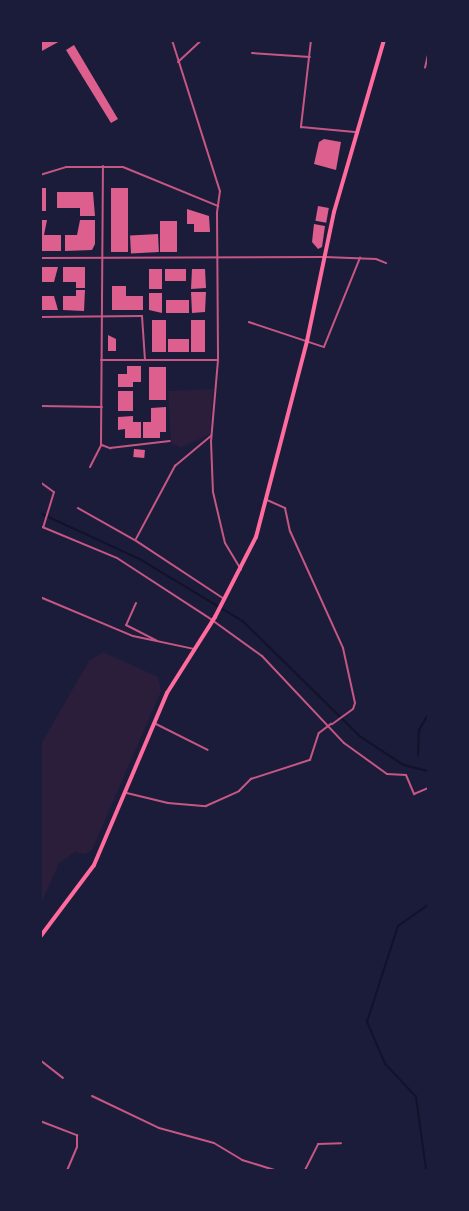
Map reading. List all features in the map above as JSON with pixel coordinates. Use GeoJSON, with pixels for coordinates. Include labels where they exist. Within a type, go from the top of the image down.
{"type":"FeatureCollection","features":[{"type":"Feature","properties":{"kind":"main road"},"geometry":{"type":"LineString","coordinates":[[40,938],[94,865],[127,793],[154,723],[241,570],[267,500],[307,341],[355,132],[384,40]]}},
{"type":"Feature","properties":{"kind":"street"},"geometry":{"type":"LineString","coordinates":[[172,40],[220,191],[217,259],[218,360],[212,435],[213,492],[218,519],[229,554],[241,570]]}},
{"type":"Feature","properties":{"kind":"street"},"geometry":{"type":"LineString","coordinates":[[178,62],[202,40]]}},
{"type":"Feature","properties":{"kind":"street"},"geometry":{"type":"LineString","coordinates":[[312,40],[301,126],[355,132]]}},
{"type":"Feature","properties":{"kind":"street"},"geometry":{"type":"LineString","coordinates":[[252,53],[310,57]]}},
{"type":"Feature","properties":{"kind":"street"},"geometry":{"type":"LineString","coordinates":[[40,175],[66,167],[103,166],[138,171],[218,206]]}},
{"type":"Feature","properties":{"kind":"street"},"geometry":{"type":"LineString","coordinates":[[90,467],[101,445],[103,166]]}},
{"type":"Feature","properties":{"kind":"street"},"geometry":{"type":"LineString","coordinates":[[40,258],[325,257],[361,258],[386,263]]}},
{"type":"Feature","properties":{"kind":"street"},"geometry":{"type":"LineString","coordinates":[[40,317],[145,317],[145,360]]}},
{"type":"Feature","properties":{"kind":"street"},"geometry":{"type":"LineString","coordinates":[[101,360],[218,360]]}},
{"type":"Feature","properties":{"kind":"street"},"geometry":{"type":"LineString","coordinates":[[40,406],[102,407]]}},
{"type":"Feature","properties":{"kind":"street"},"geometry":{"type":"LineString","coordinates":[[40,482],[54,492],[42,525],[117,558],[214,619],[262,656],[328,726],[383,771],[406,775],[414,794],[429,788]]}},
{"type":"Feature","properties":{"kind":"street"},"geometry":{"type":"LineString","coordinates":[[267,500],[285,508],[290,531],[343,648],[355,703],[348,713],[332,723]]}},
{"type":"Feature","properties":{"kind":"street"},"geometry":{"type":"LineString","coordinates":[[40,597],[133,636],[194,650]]}},
{"type":"Feature","properties":{"kind":"street"},"geometry":{"type":"LineString","coordinates":[[136,603],[126,625],[157,641]]}},
{"type":"Feature","properties":{"kind":"street"},"geometry":{"type":"LineString","coordinates":[[154,723],[208,750]]}},
{"type":"Feature","properties":{"kind":"street"},"geometry":{"type":"LineString","coordinates":[[40,1060],[63,1078]]}},
{"type":"Feature","properties":{"kind":"street"},"geometry":{"type":"LineString","coordinates":[[92,1096],[159,1128],[214,1143],[242,1160],[274,1170]]}},
{"type":"Feature","properties":{"kind":"street"},"geometry":{"type":"LineString","coordinates":[[40,1121],[77,1135],[77,1147],[67,1170]]}},
{"type":"Feature","properties":{"kind":"street"},"geometry":{"type":"LineString","coordinates":[[305,1170],[318,1144],[341,1143]]}},
{"type":"Feature","properties":{"kind":"lane"},"geometry":{"type":"LineString","coordinates":[[425,68],[429,55]]}},
{"type":"Feature","properties":{"kind":"lane"},"geometry":{"type":"LineString","coordinates":[[249,321],[324,347],[361,258]]}},
{"type":"Feature","properties":{"kind":"lane"},"geometry":{"type":"LineString","coordinates":[[135,540],[175,466],[212,435]]}},
{"type":"Feature","properties":{"kind":"lane"},"geometry":{"type":"LineString","coordinates":[[101,445],[110,448],[170,441]]}},
{"type":"Feature","properties":{"kind":"lane"},"geometry":{"type":"LineString","coordinates":[[78,508],[135,540],[223,600]]}},
{"type":"Feature","properties":{"kind":"lane"},"geometry":{"type":"LineString","coordinates":[[127,793],[168,803],[206,806],[239,791],[250,779],[310,760],[319,733],[332,723]]}},
{"type":"Feature","properties":{"kind":"shaded area"},"geometry":{"type":"Polygon","coordinates":[[[213,389],[210,434],[181,448],[171,443],[168,391],[213,389]]]}},
{"type":"Feature","properties":{"kind":"shaded area"},"geometry":{"type":"Polygon","coordinates":[[[103,652],[158,677],[161,691],[92,850],[85,854],[75,852],[59,863],[41,904],[41,744],[89,661],[103,652]]]}},
{"type":"Feature","properties":{"kind":"building"},"geometry":{"type":"Polygon","coordinates":[[[40,40],[62,40],[40,52],[40,40]]]}},
{"type":"Feature","properties":{"kind":"building"},"geometry":{"type":"Polygon","coordinates":[[[74,45],[118,119],[111,123],[66,50],[74,45]]]}},
{"type":"Feature","properties":{"kind":"building"},"geometry":{"type":"Polygon","coordinates":[[[324,139],[341,142],[336,170],[314,164],[319,142],[324,139]]]}},
{"type":"Feature","properties":{"kind":"building"},"geometry":{"type":"Polygon","coordinates":[[[40,188],[46,188],[46,211],[40,211],[40,188]]]}},
{"type":"Feature","properties":{"kind":"building"},"geometry":{"type":"Polygon","coordinates":[[[111,188],[128,188],[128,252],[111,252],[111,188]]]}},
{"type":"Feature","properties":{"kind":"building"},"geometry":{"type":"Polygon","coordinates":[[[57,192],[93,192],[95,216],[80,216],[80,208],[57,208],[57,192]]]}},
{"type":"Feature","properties":{"kind":"building"},"geometry":{"type":"Polygon","coordinates":[[[318,206],[329,208],[326,223],[315,221],[318,206]]]}},
{"type":"Feature","properties":{"kind":"building"},"geometry":{"type":"Polygon","coordinates":[[[187,209],[209,216],[210,232],[194,232],[194,224],[187,224],[187,209]]]}},
{"type":"Feature","properties":{"kind":"building"},"geometry":{"type":"Polygon","coordinates":[[[40,220],[47,220],[44,235],[61,235],[61,251],[40,251],[40,220]]]}},
{"type":"Feature","properties":{"kind":"building"},"geometry":{"type":"Polygon","coordinates":[[[80,220],[95,220],[95,244],[92,250],[65,251],[65,235],[77,235],[80,220]]]}},
{"type":"Feature","properties":{"kind":"building"},"geometry":{"type":"Polygon","coordinates":[[[160,221],[177,221],[177,252],[160,252],[160,221]]]}},
{"type":"Feature","properties":{"kind":"building"},"geometry":{"type":"Polygon","coordinates":[[[314,224],[325,226],[322,247],[318,249],[312,242],[314,224]]]}},
{"type":"Feature","properties":{"kind":"building"},"geometry":{"type":"Polygon","coordinates":[[[158,234],[159,252],[131,253],[130,235],[158,234]]]}},
{"type":"Feature","properties":{"kind":"building"},"geometry":{"type":"Polygon","coordinates":[[[40,267],[58,267],[54,282],[40,282],[40,267]]]}},
{"type":"Feature","properties":{"kind":"building"},"geometry":{"type":"Polygon","coordinates":[[[63,267],[85,267],[85,288],[76,288],[76,282],[63,282],[63,267]]]}},
{"type":"Feature","properties":{"kind":"building"},"geometry":{"type":"Polygon","coordinates":[[[149,269],[162,269],[162,289],[149,289],[149,269]]]}},
{"type":"Feature","properties":{"kind":"building"},"geometry":{"type":"Polygon","coordinates":[[[165,269],[186,269],[186,281],[165,281],[165,269]]]}},
{"type":"Feature","properties":{"kind":"building"},"geometry":{"type":"Polygon","coordinates":[[[192,269],[205,269],[206,288],[191,289],[192,269]]]}},
{"type":"Feature","properties":{"kind":"building"},"geometry":{"type":"Polygon","coordinates":[[[112,286],[126,286],[126,296],[143,296],[143,310],[112,310],[112,286]]]}},
{"type":"Feature","properties":{"kind":"building"},"geometry":{"type":"Polygon","coordinates":[[[76,290],[85,290],[84,311],[63,310],[63,296],[76,296],[76,290]]]}},
{"type":"Feature","properties":{"kind":"building"},"geometry":{"type":"Polygon","coordinates":[[[191,292],[206,292],[205,312],[192,313],[191,292]]]}},
{"type":"Feature","properties":{"kind":"building"},"geometry":{"type":"Polygon","coordinates":[[[149,293],[162,293],[162,313],[149,310],[149,293]]]}},
{"type":"Feature","properties":{"kind":"building"},"geometry":{"type":"Polygon","coordinates":[[[40,296],[54,296],[58,310],[40,310],[40,296]]]}},
{"type":"Feature","properties":{"kind":"building"},"geometry":{"type":"Polygon","coordinates":[[[166,300],[189,300],[189,313],[166,313],[166,300]]]}},
{"type":"Feature","properties":{"kind":"building"},"geometry":{"type":"Polygon","coordinates":[[[152,320],[166,320],[166,352],[152,352],[152,320]]]}},
{"type":"Feature","properties":{"kind":"building"},"geometry":{"type":"Polygon","coordinates":[[[191,320],[205,320],[205,352],[191,352],[191,320]]]}},
{"type":"Feature","properties":{"kind":"building"},"geometry":{"type":"Polygon","coordinates":[[[108,335],[116,339],[116,351],[108,351],[108,335]]]}},
{"type":"Feature","properties":{"kind":"building"},"geometry":{"type":"Polygon","coordinates":[[[168,339],[189,339],[189,352],[168,352],[168,339]]]}},
{"type":"Feature","properties":{"kind":"building"},"geometry":{"type":"Polygon","coordinates":[[[127,366],[141,366],[141,382],[133,382],[133,387],[118,387],[118,374],[127,374],[127,366]]]}},
{"type":"Feature","properties":{"kind":"building"},"geometry":{"type":"Polygon","coordinates":[[[149,367],[166,367],[166,400],[149,400],[149,367]]]}},
{"type":"Feature","properties":{"kind":"building"},"geometry":{"type":"Polygon","coordinates":[[[118,391],[133,391],[133,411],[118,411],[118,391]]]}},
{"type":"Feature","properties":{"kind":"building"},"geometry":{"type":"Polygon","coordinates":[[[166,407],[166,432],[160,432],[160,438],[143,438],[143,422],[151,422],[151,408],[166,407]]]}},
{"type":"Feature","properties":{"kind":"building"},"geometry":{"type":"Polygon","coordinates":[[[133,416],[133,422],[141,422],[141,438],[125,438],[125,429],[118,430],[118,417],[133,416]]]}},
{"type":"Feature","properties":{"kind":"building"},"geometry":{"type":"Polygon","coordinates":[[[134,449],[145,450],[144,458],[133,457],[134,449]]]}},
{"type":"Feature","properties":{"kind":"waterway"},"geometry":{"type":"LineString","coordinates":[[40,513],[138,558],[243,621],[361,737],[404,765],[428,771]]}},
{"type":"Feature","properties":{"kind":"waterway"},"geometry":{"type":"LineString","coordinates":[[418,756],[419,730],[428,715]]}},
{"type":"Feature","properties":{"kind":"waterway"},"geometry":{"type":"LineString","coordinates":[[426,1170],[416,1097],[385,1064],[367,1022],[398,926],[428,905]]}}]}
